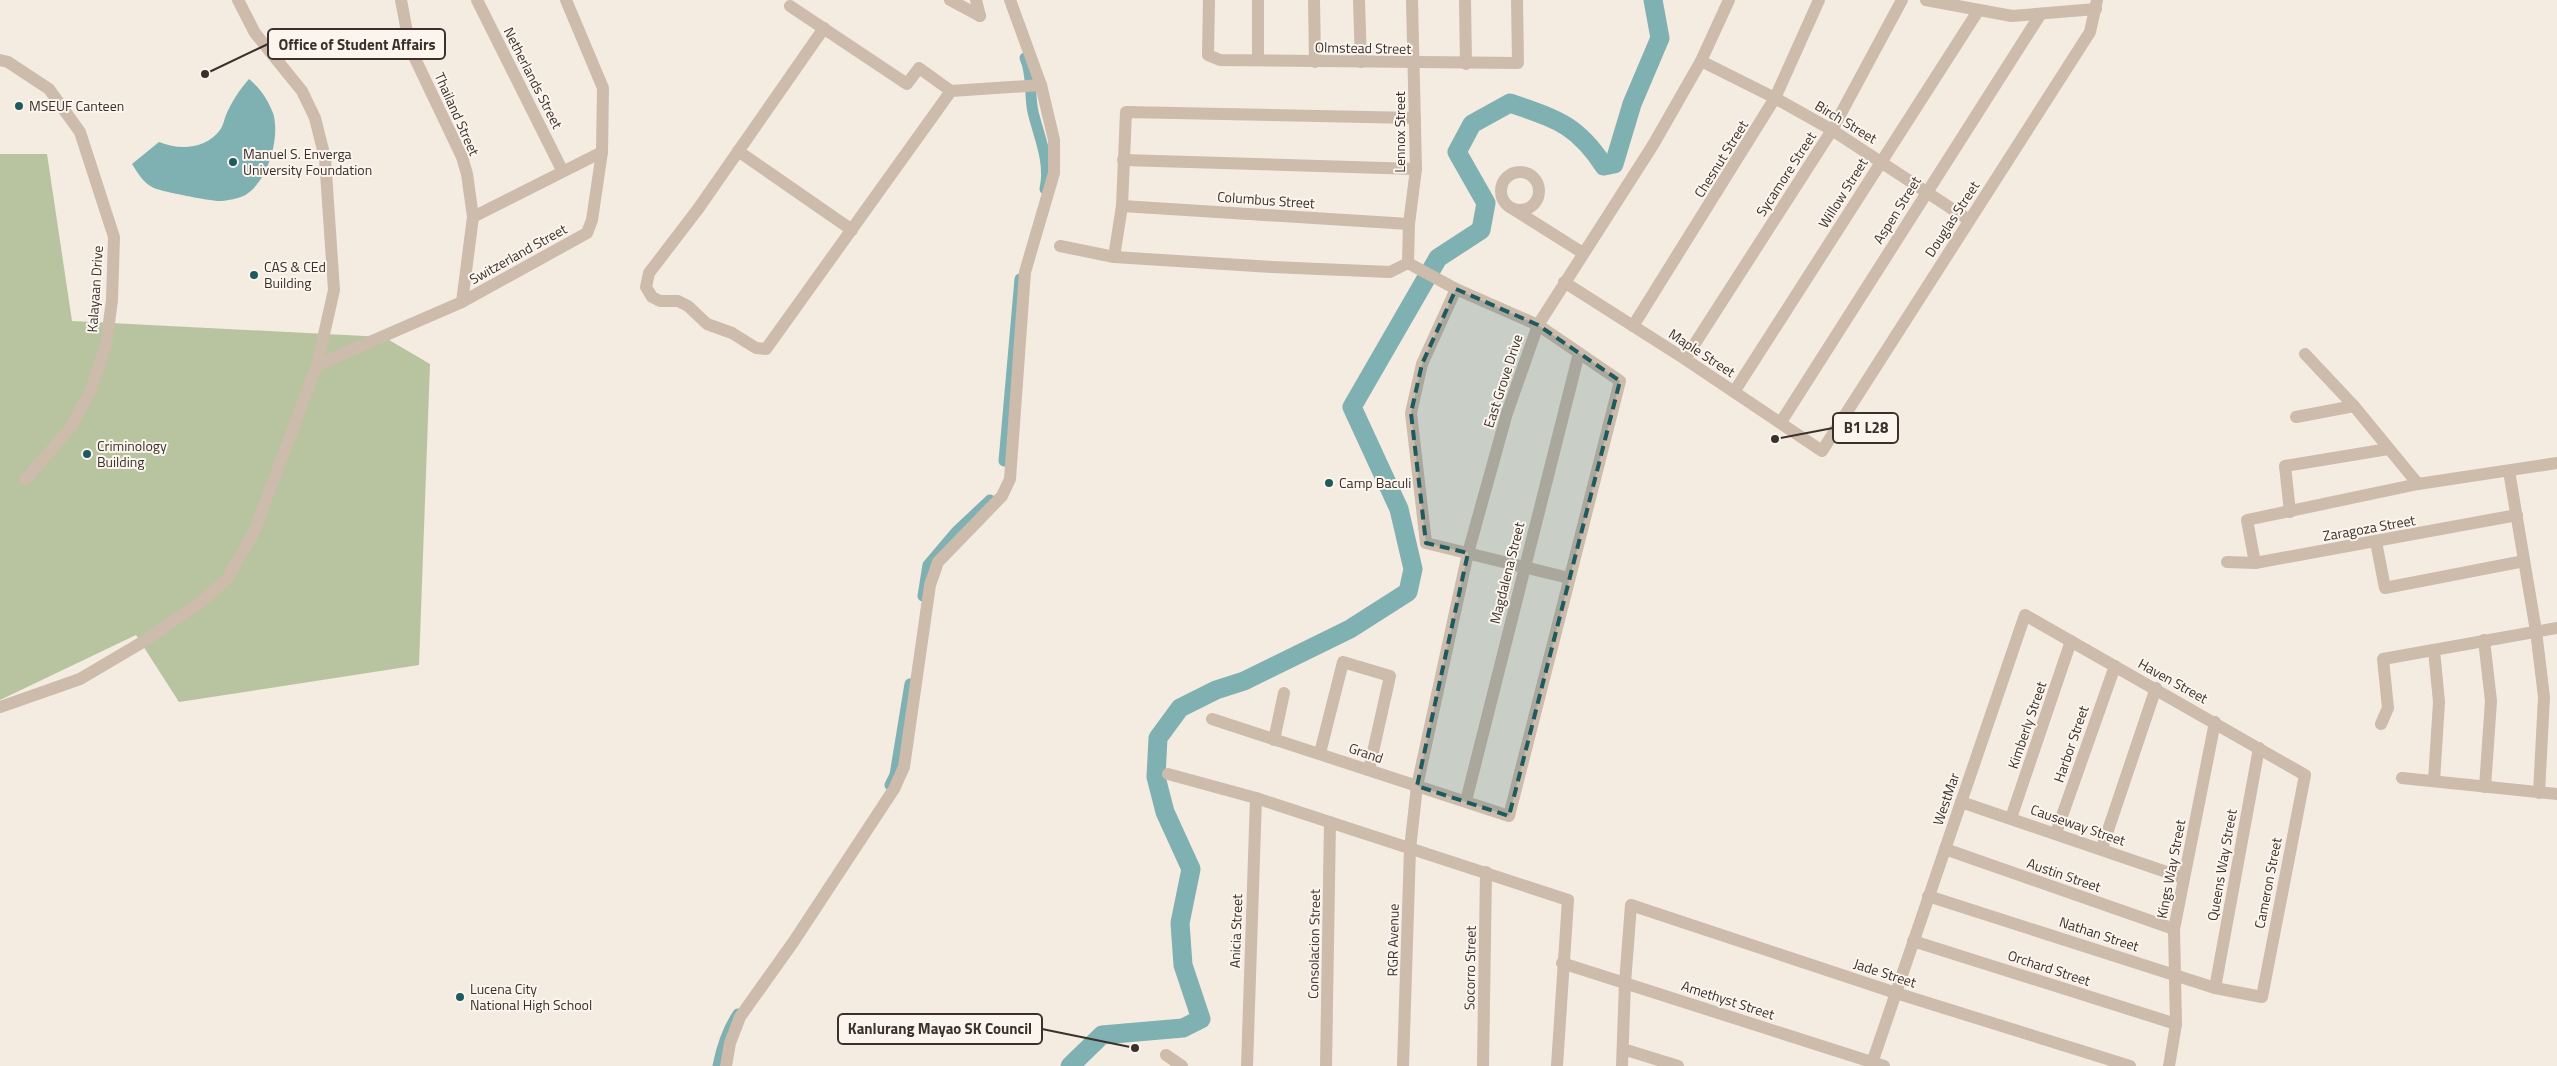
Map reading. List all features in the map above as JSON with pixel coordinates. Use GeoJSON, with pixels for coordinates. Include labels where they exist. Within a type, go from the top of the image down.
{"type":"FeatureCollection","features":[{"type":"Feature","properties":{"kind":"street"},"geometry":{"type":"LineString","coordinates":[[0,707],[80,680],[149,638],[200,603],[228,579],[254,532],[317,365],[334,290],[326,158],[315,118],[302,91],[255,33],[238,0]]}},
{"type":"Feature","properties":{"kind":"street","name":"Thailand Street"},"geometry":{"type":"LineString","coordinates":[[401,0],[410,48],[462,157],[467,174],[473,217],[462,302]]}},
{"type":"Feature","properties":{"kind":"street","name":"Netherlands Street"},"geometry":{"type":"LineString","coordinates":[[477,0],[562,170]]}},
{"type":"Feature","properties":{"kind":"street","name":"Switzerland Street"},"geometry":{"type":"LineString","coordinates":[[462,302],[587,233],[592,220],[602,152],[603,88],[566,0]]}},
{"type":"Feature","properties":{"kind":"street"},"geometry":{"type":"LineString","coordinates":[[950,0],[980,16],[976,0]]}},
{"type":"Feature","properties":{"kind":"street"},"geometry":{"type":"LineString","coordinates":[[726,1066],[730,1043],[740,1017],[822,900],[894,789],[904,768],[930,585],[938,562],[1002,496],[1010,479],[1025,272],[1054,173],[1054,140],[1041,85],[1010,0]]}},
{"type":"Feature","properties":{"kind":"street","name":"Olmstead Street"},"geometry":{"type":"LineString","coordinates":[[1209,0],[1208,55],[1220,60],[1518,64],[1517,0]]}},
{"type":"Feature","properties":{"kind":"street"},"geometry":{"type":"LineString","coordinates":[[1258,0],[1258,60]]}},
{"type":"Feature","properties":{"kind":"street"},"geometry":{"type":"LineString","coordinates":[[1314,0],[1315,62]]}},
{"type":"Feature","properties":{"kind":"street"},"geometry":{"type":"LineString","coordinates":[[1359,0],[1361,62]]}},
{"type":"Feature","properties":{"kind":"street","name":"Lennox Street"},"geometry":{"type":"LineString","coordinates":[[1408,262],[1409,224],[1416,169],[1412,0]]}},
{"type":"Feature","properties":{"kind":"street"},"geometry":{"type":"LineString","coordinates":[[1465,0],[1466,64]]}},
{"type":"Feature","properties":{"kind":"street","name":"East Grove Drive"},"geometry":{"type":"LineString","coordinates":[[1412,815],[1468,553],[1507,413],[1538,326],[1564,282],[1653,145],[1701,61],[1729,0]]}},
{"type":"Feature","properties":{"kind":"street","name":"Chesnut Street"},"geometry":{"type":"LineString","coordinates":[[1634,326],[1775,98],[1820,0]]}},
{"type":"Feature","properties":{"kind":"street","name":"Sycamore Street"},"geometry":{"type":"LineString","coordinates":[[1685,359],[1832,130],[1902,0]]}},
{"type":"Feature","properties":{"kind":"street"},"geometry":{"type":"LineString","coordinates":[[1926,0],[2012,16],[2040,15],[2096,5]]}},
{"type":"Feature","properties":{"kind":"street","name":"Douglas Street"},"geometry":{"type":"LineString","coordinates":[[1822,451],[2090,32],[2096,5]]}},
{"type":"Feature","properties":{"kind":"street"},"geometry":{"type":"LineString","coordinates":[[790,6],[907,84],[918,68],[951,91],[1041,85]]}},
{"type":"Feature","properties":{"kind":"street","name":"Willow Street"},"geometry":{"type":"LineString","coordinates":[[1734,392],[1978,11]]}},
{"type":"Feature","properties":{"kind":"street","name":"Aspen Street"},"geometry":{"type":"LineString","coordinates":[[1781,422],[2040,15]]}},
{"type":"Feature","properties":{"kind":"street"},"geometry":{"type":"LineString","coordinates":[[824,28],[738,151],[649,273],[646,287],[652,298],[660,301],[678,301],[688,306],[707,324],[732,333],[756,348],[766,349],[951,91]]}},
{"type":"Feature","properties":{"kind":"street","name":"Kalayaan Drive"},"geometry":{"type":"LineString","coordinates":[[0,60],[8,62],[49,89],[80,132],[114,237],[112,300],[106,345],[91,390],[71,427],[25,480]]}},
{"type":"Feature","properties":{"kind":"street","name":"Birch Street"},"geometry":{"type":"LineString","coordinates":[[1701,61],[1775,98],[1832,130],[1969,220]]}},
{"type":"Feature","properties":{"kind":"street"},"geometry":{"type":"LineString","coordinates":[[1114,257],[1122,206],[1126,112],[1415,118]]}},
{"type":"Feature","properties":{"kind":"street"},"geometry":{"type":"LineString","coordinates":[[738,151],[852,230]]}},
{"type":"Feature","properties":{"kind":"street"},"geometry":{"type":"LineString","coordinates":[[473,217],[562,170],[602,152]]}},
{"type":"Feature","properties":{"kind":"street"},"geometry":{"type":"LineString","coordinates":[[1123,160],[1416,169]]}},
{"type":"Feature","properties":{"kind":"street","name":"Columbus Street"},"geometry":{"type":"LineString","coordinates":[[1122,206],[1409,224]]}},
{"type":"Feature","properties":{"kind":"street"},"geometry":{"type":"LineString","coordinates":[[1511,207],[1583,253]]}},
{"type":"Feature","properties":{"kind":"street"},"geometry":{"type":"LineString","coordinates":[[1060,246],[1114,257],[1390,272],[1408,262],[1456,289],[1538,326],[1620,381],[1569,578],[1426,543],[1411,413],[1422,364],[1456,289]]}},
{"type":"Feature","properties":{"kind":"street","name":"Maple Street"},"geometry":{"type":"LineString","coordinates":[[1564,282],[1685,359],[1822,451]]}},
{"type":"Feature","properties":{"kind":"street"},"geometry":{"type":"LineString","coordinates":[[317,365],[462,302]]}},
{"type":"Feature","properties":{"kind":"street","name":"Magdalena Street"},"geometry":{"type":"LineString","coordinates":[[1466,801],[1579,353]]}},
{"type":"Feature","properties":{"kind":"street"},"geometry":{"type":"LineString","coordinates":[[2305,354],[2354,406],[2418,484]]}},
{"type":"Feature","properties":{"kind":"street"},"geometry":{"type":"LineString","coordinates":[[2296,417],[2354,406]]}},
{"type":"Feature","properties":{"kind":"street"},"geometry":{"type":"LineString","coordinates":[[2290,512],[2284,466],[2388,449]]}},
{"type":"Feature","properties":{"kind":"street"},"geometry":{"type":"LineString","coordinates":[[2255,563],[2247,520],[2418,484],[2557,463]]}},
{"type":"Feature","properties":{"kind":"street"},"geometry":{"type":"LineString","coordinates":[[2509,471],[2536,631],[2544,697],[2539,793]]}},
{"type":"Feature","properties":{"kind":"street","name":"Zaragoza Street"},"geometry":{"type":"LineString","coordinates":[[2226,562],[2255,563],[2516,515]]}},
{"type":"Feature","properties":{"kind":"street"},"geometry":{"type":"LineString","coordinates":[[2376,542],[2385,588],[2524,561]]}},
{"type":"Feature","properties":{"kind":"street","name":"Grand"},"geometry":{"type":"LineString","coordinates":[[1212,719],[1509,816],[1569,578]]}},
{"type":"Feature","properties":{"kind":"street","name":"Haven Street"},"geometry":{"type":"LineString","coordinates":[[2025,615],[2156,688],[2305,775]]}},
{"type":"Feature","properties":{"kind":"street","name":"WestMar"},"geometry":{"type":"LineString","coordinates":[[1876,1065],[1913,940],[2025,615]]}},
{"type":"Feature","properties":{"kind":"street"},"geometry":{"type":"LineString","coordinates":[[2381,724],[2388,708],[2383,659],[2557,628]]}},
{"type":"Feature","properties":{"kind":"street","name":"Kimberly Street"},"geometry":{"type":"LineString","coordinates":[[2011,818],[2071,640]]}},
{"type":"Feature","properties":{"kind":"street"},"geometry":{"type":"LineString","coordinates":[[2484,640],[2491,701],[2485,787]]}},
{"type":"Feature","properties":{"kind":"street"},"geometry":{"type":"LineString","coordinates":[[2434,650],[2439,702],[2434,781]]}},
{"type":"Feature","properties":{"kind":"street"},"geometry":{"type":"LineString","coordinates":[[1320,753],[1343,662],[1390,676],[1368,770]]}},
{"type":"Feature","properties":{"kind":"street","name":"Harbor Street"},"geometry":{"type":"LineString","coordinates":[[2056,833],[2115,666]]}},
{"type":"Feature","properties":{"kind":"street"},"geometry":{"type":"LineString","coordinates":[[2102,848],[2156,688]]}},
{"type":"Feature","properties":{"kind":"street"},"geometry":{"type":"LineString","coordinates":[[1274,740],[1284,693]]}},
{"type":"Feature","properties":{"kind":"street","name":"Kings Way Street"},"geometry":{"type":"LineString","coordinates":[[2169,1066],[2176,1024],[2174,929],[2215,722]]}},
{"type":"Feature","properties":{"kind":"street","name":"Queens Way Street"},"geometry":{"type":"LineString","coordinates":[[2215,988],[2258,748]]}},
{"type":"Feature","properties":{"kind":"street"},"geometry":{"type":"LineString","coordinates":[[1168,774],[1256,798],[1568,900],[1562,963],[1557,1066]]}},
{"type":"Feature","properties":{"kind":"street","name":"Cameron Street"},"geometry":{"type":"LineString","coordinates":[[2262,997],[2305,775]]}},
{"type":"Feature","properties":{"kind":"street"},"geometry":{"type":"LineString","coordinates":[[2402,778],[2557,794]]}},
{"type":"Feature","properties":{"kind":"street","name":"Anicia Street"},"geometry":{"type":"LineString","coordinates":[[1247,1066],[1256,798]]}},
{"type":"Feature","properties":{"kind":"street","name":"Causeway Street"},"geometry":{"type":"LineString","coordinates":[[1961,802],[2102,848],[2184,878]]}},
{"type":"Feature","properties":{"kind":"street","name":"RGR Avenue"},"geometry":{"type":"LineString","coordinates":[[1403,1066],[1412,815]]}},
{"type":"Feature","properties":{"kind":"street","name":"Consolacion Street"},"geometry":{"type":"LineString","coordinates":[[1326,1066],[1330,822]]}},
{"type":"Feature","properties":{"kind":"street","name":"Austin Street"},"geometry":{"type":"LineString","coordinates":[[1945,849],[2174,929]]}},
{"type":"Feature","properties":{"kind":"street","name":"Socorro Street"},"geometry":{"type":"LineString","coordinates":[[1483,1066],[1486,872]]}},
{"type":"Feature","properties":{"kind":"street","name":"Nathan Street"},"geometry":{"type":"LineString","coordinates":[[1928,896],[2215,988],[2262,997]]}},
{"type":"Feature","properties":{"kind":"street","name":"Jade Street"},"geometry":{"type":"LineString","coordinates":[[1625,983],[1631,905],[1896,993],[2130,1066]]}},
{"type":"Feature","properties":{"kind":"street","name":"Orchard Street"},"geometry":{"type":"LineString","coordinates":[[1913,940],[2176,1024]]}},
{"type":"Feature","properties":{"kind":"street","name":"Amethyst Street"},"geometry":{"type":"LineString","coordinates":[[1562,963],[1876,1065]]}},
{"type":"Feature","properties":{"kind":"street"},"geometry":{"type":"LineString","coordinates":[[1622,1066],[1625,983]]}},
{"type":"Feature","properties":{"kind":"street"},"geometry":{"type":"LineString","coordinates":[[1622,1048],[1678,1066]]}},
{"type":"Feature","properties":{"kind":"street"},"geometry":{"type":"LineString","coordinates":[[1166,1055],[1182,1066]]}},
{"type":"Feature","properties":{"kind":"highlighted area"},"geometry":{"type":"Polygon","coordinates":[[[1456,289],[1538,325],[1620,381],[1509,816],[1417,786],[1468,553],[1426,543],[1411,413],[1422,364],[1456,289]]]}},
{"type":"Feature","properties":{"kind":"green space"},"geometry":{"type":"Polygon","coordinates":[[[0,154],[47,154],[72,321],[384,337],[430,364],[419,665],[179,702],[136,635],[0,700],[0,154]]]}},
{"type":"Feature","properties":{"kind":"water"},"geometry":{"type":"Polygon","coordinates":[[[249,79],[257,86],[266,99],[273,113],[275,123],[275,135],[270,160],[265,172],[250,192],[241,197],[214,201],[156,189],[143,180],[132,164],[159,142],[183,147],[199,145],[214,137],[221,128],[233,101],[249,79]]]}},
{"type":"Feature","properties":{"kind":"waterway"},"geometry":{"type":"LineString","coordinates":[[1070,1066],[1102,1035],[1183,1028],[1201,1019],[1183,965],[1180,923],[1191,869],[1165,812],[1156,777],[1158,738],[1180,708],[1216,690],[1244,681],[1350,629],[1408,592],[1413,569],[1399,509],[1352,407],[1438,258],[1481,230],[1486,203],[1457,152],[1472,124],[1510,103],[1563,124],[1584,140],[1604,166],[1614,164],[1632,104],[1660,38],[1653,0]]}},
{"type":"Feature","properties":{"kind":"waterway"},"geometry":{"type":"LineString","coordinates":[[1025,58],[1029,71],[1033,112],[1045,159],[1045,189]]}},
{"type":"Feature","properties":{"kind":"waterway"},"geometry":{"type":"LineString","coordinates":[[1004,461],[1020,279]]}},
{"type":"Feature","properties":{"kind":"waterway"},"geometry":{"type":"LineString","coordinates":[[923,596],[928,565],[956,532],[990,500]]}},
{"type":"Feature","properties":{"kind":"waterway"},"geometry":{"type":"LineString","coordinates":[[890,785],[895,775],[910,684]]}},
{"type":"Feature","properties":{"kind":"waterway"},"geometry":{"type":"LineString","coordinates":[[718,1066],[725,1038],[738,1014]]}},
{"type":"Feature","properties":{"kind":"place","name":"Office of Student Affairs"},"geometry":{"type":"Point","coordinates":[205,74]}},
{"type":"Feature","properties":{"kind":"place","name":"MSEUF Canteen"},"geometry":{"type":"Point","coordinates":[19,106]}},
{"type":"Feature","properties":{"kind":"place","name":"Manuel S. Enverga University Foundation"},"geometry":{"type":"Point","coordinates":[233,162]}},
{"type":"Feature","properties":{"kind":"place","name":"CAS & CEd Building"},"geometry":{"type":"Point","coordinates":[254,275]}},
{"type":"Feature","properties":{"kind":"place","name":"B1 L28"},"geometry":{"type":"Point","coordinates":[1775,439]}},
{"type":"Feature","properties":{"kind":"place","name":"Criminology Building"},"geometry":{"type":"Point","coordinates":[87,454]}},
{"type":"Feature","properties":{"kind":"place","name":"Camp Baculi"},"geometry":{"type":"Point","coordinates":[1329,483]}},
{"type":"Feature","properties":{"kind":"place","name":"Lucena City National High School"},"geometry":{"type":"Point","coordinates":[460,997]}},
{"type":"Feature","properties":{"kind":"place","name":"Kanlurang Mayao SK Council"},"geometry":{"type":"Point","coordinates":[1135,1048]}}]}
